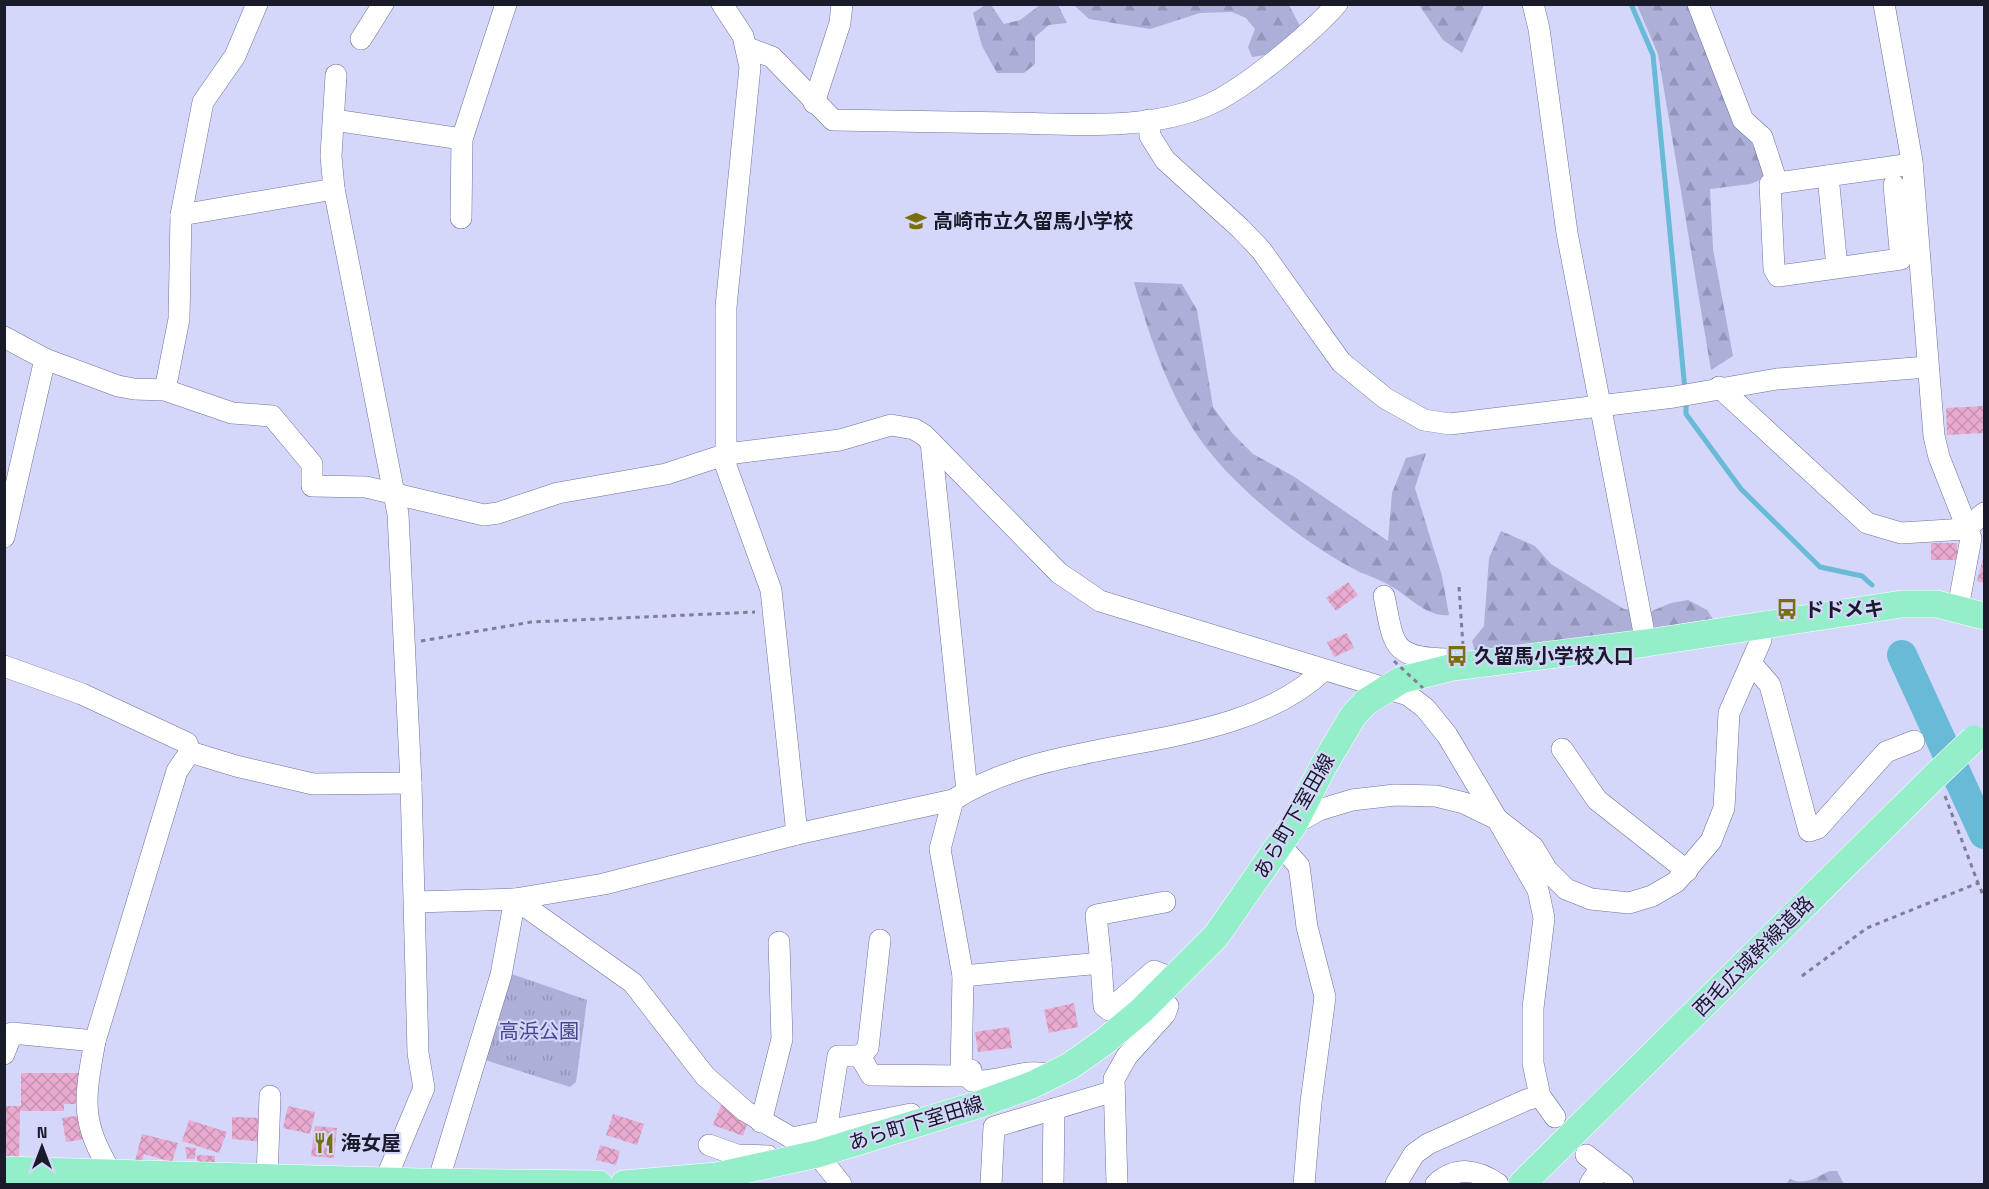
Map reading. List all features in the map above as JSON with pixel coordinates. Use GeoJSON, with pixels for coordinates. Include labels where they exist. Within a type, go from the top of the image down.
{"type":"FeatureCollection","features":[{"type":"Feature","properties":{"kind":"main road","name":"あら町下室田線"},"geometry":{"type":"LineString","coordinates":[[624,1185],[717,1176],[775,1164],[821,1142],[918,1124],[1045,1078],[1104,1042],[1166,987],[1216,936],[1287,834],[1347,726],[1366,702],[1384,688],[1419,674],[1460,666],[1762,627],[1902,604],[1937,604],[1984,616]]}},
{"type":"Feature","properties":{"kind":"main road","name":"西毛広域幹線道路"},"geometry":{"type":"LineString","coordinates":[[1522,1185],[1938,780],[1979,734]]}},
{"type":"Feature","properties":{"kind":"main road"},"geometry":{"type":"LineString","coordinates":[[4,1170],[599,1185]]}},
{"type":"Feature","properties":{"kind":"street"},"geometry":{"type":"LineString","coordinates":[[165,390],[179,319],[181,215],[203,102],[235,56],[257,4]]}},
{"type":"Feature","properties":{"kind":"street"},"geometry":{"type":"LineString","coordinates":[[361,39],[383,4]]}},
{"type":"Feature","properties":{"kind":"street"},"geometry":{"type":"LineString","coordinates":[[460,218],[462,139],[506,4]]}},
{"type":"Feature","properties":{"kind":"street"},"geometry":{"type":"LineString","coordinates":[[722,4],[748,48],[750,67],[726,307],[726,466],[771,590],[797,834]]}},
{"type":"Feature","properties":{"kind":"street"},"geometry":{"type":"LineString","coordinates":[[814,104],[840,23],[842,4]]}},
{"type":"Feature","properties":{"kind":"street"},"geometry":{"type":"LineString","coordinates":[[748,48],[772,57],[814,104],[833,120],[1078,124],[1149,120],[1190,112],[1227,95],[1298,41],[1337,4]]}},
{"type":"Feature","properties":{"kind":"street"},"geometry":{"type":"LineString","coordinates":[[1533,4],[1539,29],[1567,233],[1646,643]]}},
{"type":"Feature","properties":{"kind":"street"},"geometry":{"type":"LineString","coordinates":[[1698,4],[1743,120],[1762,137],[1777,183]]}},
{"type":"Feature","properties":{"kind":"street"},"geometry":{"type":"LineString","coordinates":[[1884,4],[1912,164],[1934,436],[1974,535]]}},
{"type":"Feature","properties":{"kind":"street"},"geometry":{"type":"LineString","coordinates":[[336,75],[332,156],[334,189],[396,496],[405,644],[418,1053],[424,1088],[385,1181]]}},
{"type":"Feature","properties":{"kind":"street"},"geometry":{"type":"LineString","coordinates":[[334,120],[462,139]]}},
{"type":"Feature","properties":{"kind":"street"},"geometry":{"type":"LineString","coordinates":[[1149,120],[1150,136],[1165,160],[1261,250],[1341,362],[1385,398],[1424,420],[1445,424],[1684,395],[1719,387],[1777,379],[1927,367]]}},
{"type":"Feature","properties":{"kind":"street"},"geometry":{"type":"LineString","coordinates":[[1894,186],[1901,259],[1778,276],[1774,269],[1770,184],[1912,164]]}},
{"type":"Feature","properties":{"kind":"street"},"geometry":{"type":"LineString","coordinates":[[1828,176],[1838,267]]}},
{"type":"Feature","properties":{"kind":"street"},"geometry":{"type":"LineString","coordinates":[[181,215],[334,189]]}},
{"type":"Feature","properties":{"kind":"street"},"geometry":{"type":"LineString","coordinates":[[4,337],[45,359],[118,386],[165,390],[232,413],[272,416],[312,464],[312,486],[366,487],[396,496],[484,515],[498,513],[558,493],[666,474],[727,454],[840,440],[891,425],[914,429],[931,442],[1059,573],[1086,593],[1116,607],[1408,695],[1425,708],[1448,735],[1538,890],[1544,918],[1533,1008],[1533,1063],[1540,1096],[1555,1117]]}},
{"type":"Feature","properties":{"kind":"street"},"geometry":{"type":"LineString","coordinates":[[4,537],[45,359]]}},
{"type":"Feature","properties":{"kind":"street"},"geometry":{"type":"LineString","coordinates":[[1719,387],[1867,523],[1901,533],[1974,535]]}},
{"type":"Feature","properties":{"kind":"street"},"geometry":{"type":"LineString","coordinates":[[860,1056],[872,1075],[961,1076],[963,976],[940,849],[960,796],[931,442]]}},
{"type":"Feature","properties":{"kind":"street"},"geometry":{"type":"LineString","coordinates":[[1958,608],[1974,535],[1984,513]]}},
{"type":"Feature","properties":{"kind":"street"},"geometry":{"type":"LineString","coordinates":[[1384,596],[1393,639],[1399,649],[1419,657],[1447,659],[1460,666]]}},
{"type":"Feature","properties":{"kind":"street"},"geometry":{"type":"LineString","coordinates":[[1304,1185],[1311,1102],[1325,997],[1308,927],[1299,866],[1287,834],[1319,810],[1352,800],[1395,795],[1436,796],[1464,802],[1497,819],[1533,847],[1547,870],[1566,889],[1591,899],[1629,903],[1652,896],[1676,882],[1711,840],[1724,808],[1729,713],[1761,640],[1762,627]]}},
{"type":"Feature","properties":{"kind":"street"},"geometry":{"type":"LineString","coordinates":[[1751,663],[1770,685],[1809,831],[1818,828],[1886,752],[1914,741]]}},
{"type":"Feature","properties":{"kind":"street"},"geometry":{"type":"LineString","coordinates":[[4,666],[82,694],[186,743],[190,752],[236,766],[313,784],[411,783]]}},
{"type":"Feature","properties":{"kind":"street"},"geometry":{"type":"LineString","coordinates":[[415,902],[515,899],[604,884],[797,834],[960,796],[1024,769],[1081,752],[1203,729],[1263,708],[1307,686],[1323,670]]}},
{"type":"Feature","properties":{"kind":"street"},"geometry":{"type":"LineString","coordinates":[[1562,749],[1597,800],[1687,871]]}},
{"type":"Feature","properties":{"kind":"street"},"geometry":{"type":"LineString","coordinates":[[112,1174],[94,1144],[87,1116],[87,1083],[95,1041],[177,771],[190,752]]}},
{"type":"Feature","properties":{"kind":"street"},"geometry":{"type":"LineString","coordinates":[[515,899],[633,982],[705,1076],[761,1122],[792,1138],[821,1142]]}},
{"type":"Feature","properties":{"kind":"street"},"geometry":{"type":"LineString","coordinates":[[438,1182],[501,975],[515,899]]}},
{"type":"Feature","properties":{"kind":"street"},"geometry":{"type":"LineString","coordinates":[[1117,1185],[1114,1085],[1126,1056],[1165,1014],[1168,1006],[1166,987],[1154,971],[1109,1010],[1104,1006],[1096,915],[1165,902]]}},
{"type":"Feature","properties":{"kind":"street"},"geometry":{"type":"LineString","coordinates":[[841,1185],[821,1142],[838,1056],[860,1056],[868,1048],[880,940]]}},
{"type":"Feature","properties":{"kind":"street"},"geometry":{"type":"LineString","coordinates":[[761,1122],[782,1039],[779,942]]}},
{"type":"Feature","properties":{"kind":"street"},"geometry":{"type":"LineString","coordinates":[[963,976],[1101,963]]}},
{"type":"Feature","properties":{"kind":"street"},"geometry":{"type":"LineString","coordinates":[[4,1054],[12,1033],[95,1041]]}},
{"type":"Feature","properties":{"kind":"street"},"geometry":{"type":"LineString","coordinates":[[971,1070],[972,1080],[983,1081],[1027,1071],[1045,1078],[1049,1098],[1114,1085]]}},
{"type":"Feature","properties":{"kind":"street"},"geometry":{"type":"LineString","coordinates":[[991,1185],[994,1127],[1054,1109],[1114,1085]]}},
{"type":"Feature","properties":{"kind":"street"},"geometry":{"type":"LineString","coordinates":[[267,1178],[270,1096]]}},
{"type":"Feature","properties":{"kind":"street"},"geometry":{"type":"LineString","coordinates":[[1396,1185],[1414,1154],[1428,1144],[1540,1096]]}},
{"type":"Feature","properties":{"kind":"street"},"geometry":{"type":"LineString","coordinates":[[1053,1185],[1054,1109]]}},
{"type":"Feature","properties":{"kind":"street"},"geometry":{"type":"LineString","coordinates":[[709,1145],[736,1155],[768,1156],[775,1164]]}},
{"type":"Feature","properties":{"kind":"street"},"geometry":{"type":"LineString","coordinates":[[1592,1169],[1623,1185]]}},
{"type":"Feature","properties":{"kind":"street"},"geometry":{"type":"LineString","coordinates":[[1436,1185],[1450,1174],[1469,1170],[1487,1177],[1498,1185]]}},
{"type":"Feature","properties":{"kind":"path"},"geometry":{"type":"LineString","coordinates":[[1459,587],[1460,666]]}},
{"type":"Feature","properties":{"kind":"path"},"geometry":{"type":"LineString","coordinates":[[405,644],[531,622],[774,611]]}},
{"type":"Feature","properties":{"kind":"path"},"geometry":{"type":"LineString","coordinates":[[1394,661],[1423,688]]}},
{"type":"Feature","properties":{"kind":"path"},"geometry":{"type":"LineString","coordinates":[[1938,780],[1984,897]]}},
{"type":"Feature","properties":{"kind":"path"},"geometry":{"type":"LineString","coordinates":[[1802,976],[1867,928],[1978,883]]}},
{"type":"Feature","properties":{"kind":"green space"},"geometry":{"type":"Polygon","coordinates":[[[985,5],[991,5],[1004,24],[1020,20],[1040,5],[1058,5],[1067,23],[1049,25],[1035,37],[1035,64],[1024,73],[997,73],[982,46],[973,13],[985,5]]]}},
{"type":"Feature","properties":{"kind":"green space"},"geometry":{"type":"Polygon","coordinates":[[[1074,5],[1289,5],[1300,26],[1265,55],[1252,57],[1248,47],[1255,29],[1246,18],[1232,12],[1200,13],[1150,29],[1089,19],[1074,5]]]}},
{"type":"Feature","properties":{"kind":"green space"},"geometry":{"type":"Polygon","coordinates":[[[1419,5],[1484,5],[1462,53],[1443,40],[1419,5]]]}},
{"type":"Feature","properties":{"kind":"green space"},"geometry":{"type":"Polygon","coordinates":[[[1637,5],[1688,5],[1762,165],[1765,178],[1750,184],[1710,189],[1713,249],[1733,356],[1711,370],[1658,54],[1637,5]]]}},
{"type":"Feature","properties":{"kind":"green space"},"geometry":{"type":"Polygon","coordinates":[[[1134,282],[1182,284],[1197,310],[1213,407],[1232,433],[1253,454],[1293,476],[1388,541],[1392,493],[1406,458],[1426,453],[1415,488],[1442,576],[1449,615],[1433,613],[1425,609],[1396,589],[1333,557],[1272,514],[1235,480],[1205,446],[1182,409],[1154,346],[1134,282]]]}},
{"type":"Feature","properties":{"kind":"green space"},"geometry":{"type":"Polygon","coordinates":[[[1501,531],[1535,546],[1551,564],[1624,609],[1647,613],[1671,603],[1688,600],[1707,610],[1713,619],[1476,655],[1472,641],[1484,626],[1489,558],[1501,531]]]}},
{"type":"Feature","properties":{"kind":"green space","name":"高浜公園"},"geometry":{"type":"Polygon","coordinates":[[[506,972],[587,1000],[576,1082],[570,1087],[479,1058],[506,972]]]}},
{"type":"Feature","properties":{"kind":"green space"},"geometry":{"type":"Polygon","coordinates":[[[1830,1171],[1837,1171],[1844,1184],[1786,1184],[1790,1179],[1806,1181],[1830,1171]]]}},
{"type":"Feature","properties":{"kind":"building"},"geometry":{"type":"Polygon","coordinates":[[[1984,406],[1984,433],[1947,435],[1946,408],[1984,406]]]}},
{"type":"Feature","properties":{"kind":"building"},"geometry":{"type":"Polygon","coordinates":[[[1931,543],[1957,543],[1957,560],[1931,560],[1931,543]]]}},
{"type":"Feature","properties":{"kind":"building"},"geometry":{"type":"Polygon","coordinates":[[[1984,555],[1984,583],[1977,581],[1984,555]]]}},
{"type":"Feature","properties":{"kind":"building"},"geometry":{"type":"Polygon","coordinates":[[[1348,582],[1358,595],[1336,611],[1326,598],[1348,582]]]}},
{"type":"Feature","properties":{"kind":"building"},"geometry":{"type":"Polygon","coordinates":[[[1347,633],[1354,648],[1334,657],[1327,642],[1347,633]]]}},
{"type":"Feature","properties":{"kind":"building"},"geometry":{"type":"Polygon","coordinates":[[[1074,1003],[1078,1027],[1049,1033],[1044,1010],[1074,1003]]]}},
{"type":"Feature","properties":{"kind":"building"},"geometry":{"type":"Polygon","coordinates":[[[1009,1027],[1012,1048],[978,1052],[975,1032],[1009,1027]]]}},
{"type":"Feature","properties":{"kind":"building"},"geometry":{"type":"Polygon","coordinates":[[[21,1073],[82,1073],[82,1104],[64,1104],[64,1111],[20,1111],[19,1158],[4,1158],[4,1106],[21,1106],[21,1073]]]}},
{"type":"Feature","properties":{"kind":"building"},"geometry":{"type":"Polygon","coordinates":[[[721,1105],[750,1115],[743,1136],[713,1125],[721,1105]]]}},
{"type":"Feature","properties":{"kind":"building"},"geometry":{"type":"Polygon","coordinates":[[[288,1106],[315,1112],[310,1134],[283,1128],[288,1106]]]}},
{"type":"Feature","properties":{"kind":"building"},"geometry":{"type":"Polygon","coordinates":[[[613,1114],[644,1124],[637,1145],[606,1135],[613,1114]]]}},
{"type":"Feature","properties":{"kind":"building"},"geometry":{"type":"Polygon","coordinates":[[[82,1115],[86,1139],[66,1142],[62,1118],[82,1115]]]}},
{"type":"Feature","properties":{"kind":"building"},"geometry":{"type":"Polygon","coordinates":[[[232,1117],[264,1118],[264,1142],[232,1139],[232,1117]]]}},
{"type":"Feature","properties":{"kind":"building"},"geometry":{"type":"Polygon","coordinates":[[[189,1120],[227,1132],[219,1153],[182,1141],[189,1120]]]}},
{"type":"Feature","properties":{"kind":"building"},"geometry":{"type":"Polygon","coordinates":[[[315,1126],[337,1128],[334,1158],[311,1156],[315,1126]]]}},
{"type":"Feature","properties":{"kind":"building"},"geometry":{"type":"Polygon","coordinates":[[[142,1134],[178,1143],[172,1162],[144,1154],[142,1163],[135,1161],[142,1134]]]}},
{"type":"Feature","properties":{"kind":"building"},"geometry":{"type":"Polygon","coordinates":[[[600,1145],[620,1151],[616,1165],[596,1160],[600,1145]]]}},
{"type":"Feature","properties":{"kind":"building"},"geometry":{"type":"Polygon","coordinates":[[[185,1147],[196,1148],[195,1159],[187,1159],[185,1147]]]}},
{"type":"Feature","properties":{"kind":"building"},"geometry":{"type":"Polygon","coordinates":[[[197,1155],[215,1156],[215,1166],[197,1165],[197,1155]]]}},
{"type":"Feature","properties":{"kind":"waterway"},"geometry":{"type":"LineString","coordinates":[[1631,4],[1653,55],[1685,390]]}},
{"type":"Feature","properties":{"kind":"waterway"},"geometry":{"type":"LineString","coordinates":[[1686,399],[1686,414],[1741,489],[1820,567],[1862,576],[1872,585]]}},
{"type":"Feature","properties":{"kind":"waterway"},"geometry":{"type":"LineString","coordinates":[[1902,655],[1984,834]]}},
{"type":"Feature","properties":{"kind":"place","name":"高崎市立久留馬小学校"},"geometry":{"type":"Point","coordinates":[916,221]}},
{"type":"Feature","properties":{"kind":"place","name":"ドドメキ"},"geometry":{"type":"Point","coordinates":[1787,609]}},
{"type":"Feature","properties":{"kind":"place","name":"久留馬小学校入口"},"geometry":{"type":"Point","coordinates":[1457,656]}},
{"type":"Feature","properties":{"kind":"place","name":"海女屋"},"geometry":{"type":"Point","coordinates":[324,1143]}}]}
